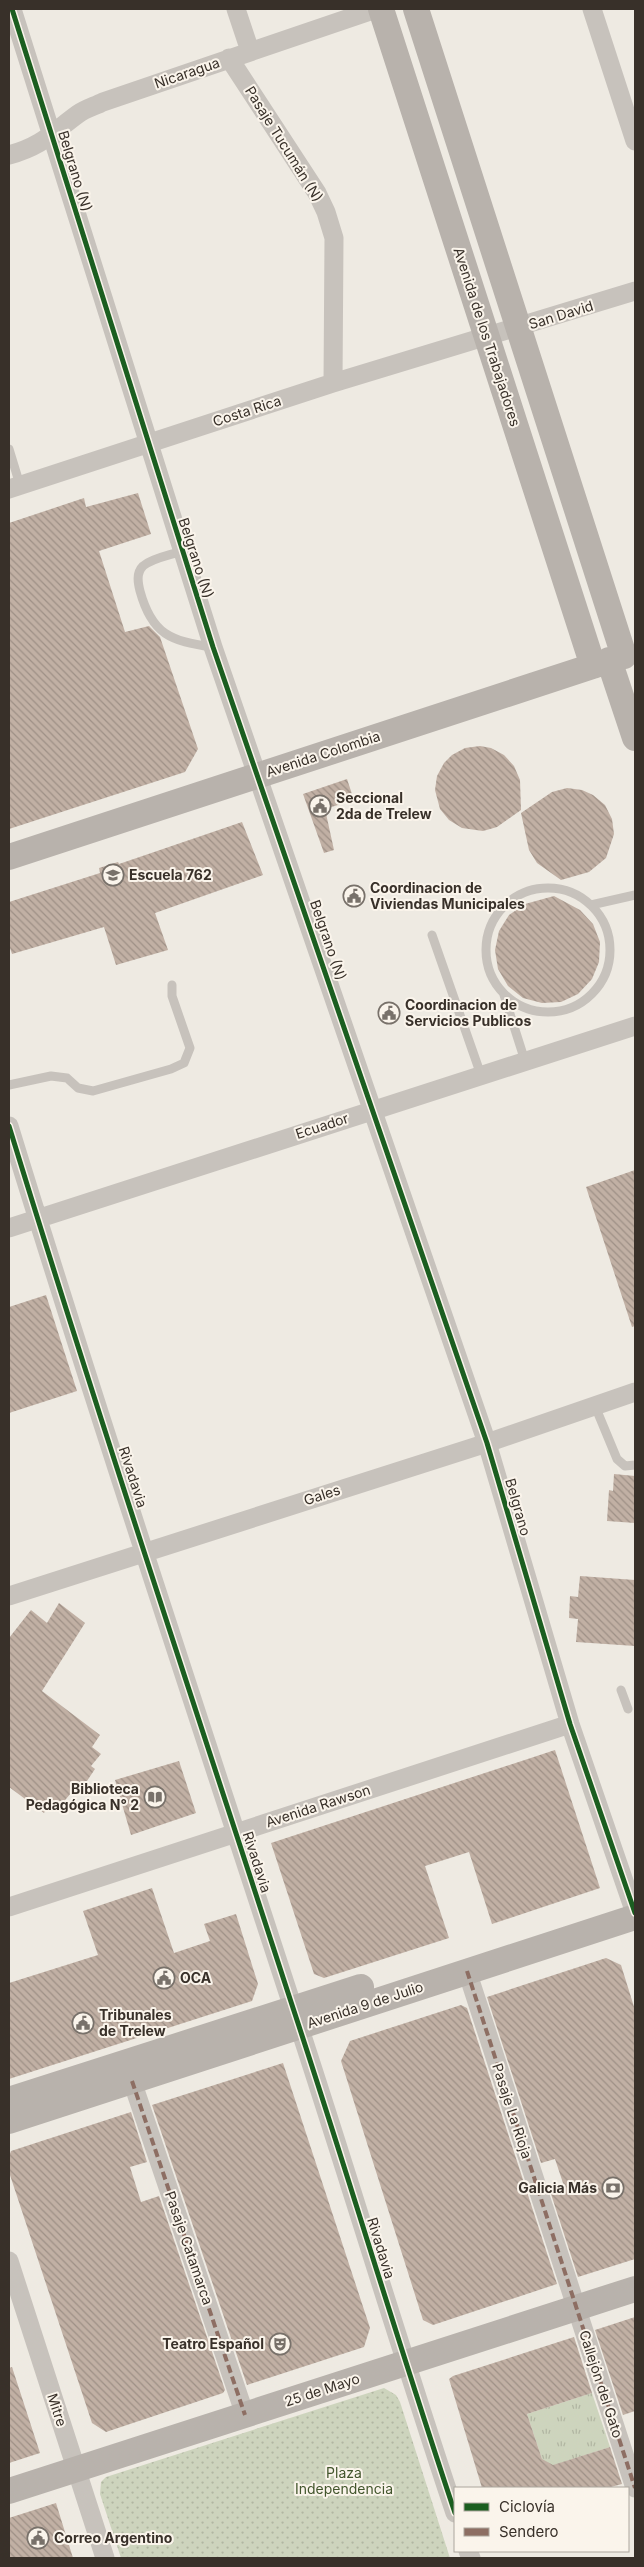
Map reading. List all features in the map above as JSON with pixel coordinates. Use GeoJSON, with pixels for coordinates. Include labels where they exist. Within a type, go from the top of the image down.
{"type":"FeatureCollection","features":[{"type":"Feature","properties":{"kind":"street","name":"Belgrano (N)"},"geometry":{"type":"LineString","coordinates":[[12,9],[182,550],[374,1108]]}},
{"type":"Feature","properties":{"kind":"street"},"geometry":{"type":"LineString","coordinates":[[236,9],[250,51]]}},
{"type":"Feature","properties":{"kind":"street","name":"Nicaragua"},"geometry":{"type":"LineString","coordinates":[[9,155],[28,150],[52,136],[80,113],[103,102],[376,9]]}},
{"type":"Feature","properties":{"kind":"street","name":"Avenida de los Trabajadores"},"geometry":{"type":"LineString","coordinates":[[382,9],[487,337],[615,658]]}},
{"type":"Feature","properties":{"kind":"street","name":"Avenida de los Trabajadores"},"geometry":{"type":"LineString","coordinates":[[416,9],[519,328],[615,658],[635,738]]}},
{"type":"Feature","properties":{"kind":"street"},"geometry":{"type":"LineString","coordinates":[[592,9],[635,141]]}},
{"type":"Feature","properties":{"kind":"street","name":"Pasaje Tucumán (N)"},"geometry":{"type":"LineString","coordinates":[[229,58],[317,193],[326,212],[334,238],[333,383]]}},
{"type":"Feature","properties":{"kind":"street","name":"San David"},"geometry":{"type":"LineString","coordinates":[[487,337],[635,292]]}},
{"type":"Feature","properties":{"kind":"street","name":"Costa Rica"},"geometry":{"type":"LineString","coordinates":[[14,487],[333,383],[487,337]]}},
{"type":"Feature","properties":{"kind":"street","name":"Avenida Colombia"},"geometry":{"type":"LineString","coordinates":[[9,857],[615,658]]}},
{"type":"Feature","properties":{"kind":"street","name":"Ecuador"},"geometry":{"type":"LineString","coordinates":[[9,1228],[374,1108],[635,1026]]}},
{"type":"Feature","properties":{"kind":"street","name":"Belgrano"},"geometry":{"type":"LineString","coordinates":[[374,1108],[487,1442],[570,1724],[634,1908]]}},
{"type":"Feature","properties":{"kind":"street","name":"Rivadavia"},"geometry":{"type":"LineString","coordinates":[[9,1126],[37,1219],[235,1833],[297,2018],[405,2363],[454,2509]]}},
{"type":"Feature","properties":{"kind":"street","name":"Gales"},"geometry":{"type":"LineString","coordinates":[[9,1596],[487,1442],[635,1392]]}},
{"type":"Feature","properties":{"kind":"street","name":"Avenida Rawson"},"geometry":{"type":"LineString","coordinates":[[9,1907],[570,1724]]}},
{"type":"Feature","properties":{"kind":"street","name":"Avenida 9 de Julio"},"geometry":{"type":"LineString","coordinates":[[9,2100],[467,1971],[634,1908]]}},
{"type":"Feature","properties":{"kind":"street","name":"Avenida 9 de Julio"},"geometry":{"type":"LineString","coordinates":[[9,2121],[132,2081],[297,2018],[634,1908]]}},
{"type":"Feature","properties":{"kind":"street","name":"Pasaje La Rioja"},"geometry":{"type":"LineString","coordinates":[[467,1971],[576,2308]]}},
{"type":"Feature","properties":{"kind":"street","name":"Pasaje Catamarca"},"geometry":{"type":"LineString","coordinates":[[132,2081],[245,2415]]}},
{"type":"Feature","properties":{"kind":"street","name":"Mitre"},"geometry":{"type":"LineString","coordinates":[[9,2261],[105,2558]]}},
{"type":"Feature","properties":{"kind":"street","name":"25 de Mayo"},"geometry":{"type":"LineString","coordinates":[[9,2491],[635,2289]]}},
{"type":"Feature","properties":{"kind":"street","name":"Callejón del Gato"},"geometry":{"type":"LineString","coordinates":[[576,2308],[635,2488]]}},
{"type":"Feature","properties":{"kind":"lane"},"geometry":{"type":"LineString","coordinates":[[9,449],[14,487]]}},
{"type":"Feature","properties":{"kind":"lane"},"geometry":{"type":"LineString","coordinates":[[182,550],[145,564],[140,569],[138,583],[145,609],[157,628],[167,636],[188,644],[214,647]]}},
{"type":"Feature","properties":{"kind":"lane"},"geometry":{"type":"LineString","coordinates":[[540,888],[567,890],[591,905],[600,916],[610,942],[607,969],[602,982],[593,993],[582,1002],[556,1012],[528,1009],[504,995],[495,984],[485,958],[488,930],[502,907],[526,891],[540,888]]}},
{"type":"Feature","properties":{"kind":"lane"},"geometry":{"type":"LineString","coordinates":[[591,905],[635,895]]}},
{"type":"Feature","properties":{"kind":"lane"},"geometry":{"type":"LineString","coordinates":[[432,935],[481,1075]]}},
{"type":"Feature","properties":{"kind":"lane"},"geometry":{"type":"LineString","coordinates":[[9,1085],[51,1076],[67,1078],[78,1088],[93,1091],[172,1069],[184,1063],[190,1048],[172,996],[172,985]]}},
{"type":"Feature","properties":{"kind":"lane"},"geometry":{"type":"LineString","coordinates":[[504,995],[525,1061]]}},
{"type":"Feature","properties":{"kind":"lane"},"geometry":{"type":"LineString","coordinates":[[596,1406],[617,1459],[625,1466],[635,1466]]}},
{"type":"Feature","properties":{"kind":"lane"},"geometry":{"type":"LineString","coordinates":[[621,1690],[628,1709]]}},
{"type":"Feature","properties":{"kind":"green space","name":"Plaza Independencia"},"geometry":{"type":"Polygon","coordinates":[[[384,2388],[396,2395],[400,2402],[450,2558],[121,2558],[100,2494],[101,2482],[106,2477],[384,2388]]]}},
{"type":"Feature","properties":{"kind":"green space"},"geometry":{"type":"Polygon","coordinates":[[[592,2393],[610,2447],[545,2468],[527,2414],[592,2393]]]}},
{"type":"Feature","properties":{"kind":"building"},"geometry":{"type":"Polygon","coordinates":[[[138,493],[151,534],[99,551],[125,632],[149,626],[160,637],[198,749],[185,772],[9,829],[9,523],[84,498],[86,507],[138,493]]]}},
{"type":"Feature","properties":{"kind":"building"},"geometry":{"type":"Polygon","coordinates":[[[480,746],[491,748],[504,755],[514,766],[520,780],[521,810],[497,827],[483,831],[462,828],[449,820],[440,809],[435,790],[437,776],[444,763],[452,755],[465,748],[480,746]]]}},
{"type":"Feature","properties":{"kind":"building"},"geometry":{"type":"Polygon","coordinates":[[[347,779],[354,800],[325,809],[334,850],[324,853],[303,794],[347,779]]]}},
{"type":"Feature","properties":{"kind":"building"},"geometry":{"type":"Polygon","coordinates":[[[567,788],[582,790],[593,795],[605,805],[612,819],[614,834],[606,858],[589,872],[561,880],[537,863],[529,850],[521,813],[552,792],[567,788]]]}},
{"type":"Feature","properties":{"kind":"building"},"geometry":{"type":"Polygon","coordinates":[[[242,822],[263,875],[155,913],[168,950],[116,965],[104,927],[12,954],[9,945],[9,902],[100,873],[99,868],[118,862],[119,864],[242,822]]]}},
{"type":"Feature","properties":{"kind":"building"},"geometry":{"type":"Polygon","coordinates":[[[554,896],[580,910],[593,924],[600,942],[599,962],[592,979],[578,994],[561,1002],[542,1003],[523,998],[508,986],[498,969],[495,950],[499,931],[509,915],[525,904],[554,896]]]}},
{"type":"Feature","properties":{"kind":"building"},"geometry":{"type":"Polygon","coordinates":[[[635,1170],[635,1326],[632,1327],[586,1187],[635,1170]]]}},
{"type":"Feature","properties":{"kind":"building"},"geometry":{"type":"Polygon","coordinates":[[[46,1295],[77,1391],[9,1413],[9,1307],[46,1295]]]}},
{"type":"Feature","properties":{"kind":"building"},"geometry":{"type":"Polygon","coordinates":[[[614,1474],[635,1476],[635,1523],[607,1521],[609,1490],[613,1491],[614,1474]]]}},
{"type":"Feature","properties":{"kind":"building"},"geometry":{"type":"Polygon","coordinates":[[[580,1576],[635,1580],[635,1646],[576,1642],[578,1619],[569,1618],[570,1596],[578,1597],[580,1576]]]}},
{"type":"Feature","properties":{"kind":"building"},"geometry":{"type":"Polygon","coordinates":[[[59,1603],[85,1623],[42,1691],[100,1735],[92,1747],[101,1754],[91,1766],[95,1769],[77,1796],[71,1793],[61,1805],[53,1800],[44,1813],[9,1787],[9,1638],[31,1610],[47,1623],[59,1603]]]}},
{"type":"Feature","properties":{"kind":"building"},"geometry":{"type":"Polygon","coordinates":[[[555,1750],[600,1888],[492,1924],[469,1852],[425,1866],[449,1938],[324,1978],[314,1974],[271,1843],[555,1750]]]}},
{"type":"Feature","properties":{"kind":"building","name":"Biblioteca Pedagógica N° 2"},"geometry":{"type":"Polygon","coordinates":[[[179,1761],[196,1813],[131,1835],[115,1780],[179,1761]]]}},
{"type":"Feature","properties":{"kind":"building"},"geometry":{"type":"Polygon","coordinates":[[[152,1888],[174,1953],[210,1941],[204,1924],[236,1914],[258,1984],[252,2001],[9,2079],[9,1983],[98,1955],[83,1911],[152,1888]]]}},
{"type":"Feature","properties":{"kind":"building"},"geometry":{"type":"Polygon","coordinates":[[[606,1958],[621,1965],[635,2010],[635,2259],[578,2277],[550,2191],[564,2186],[555,2159],[541,2163],[487,1997],[606,1958]]]}},
{"type":"Feature","properties":{"kind":"building"},"geometry":{"type":"Polygon","coordinates":[[[461,2005],[467,2008],[557,2284],[433,2325],[423,2320],[341,2061],[350,2041],[461,2005]]]}},
{"type":"Feature","properties":{"kind":"building"},"geometry":{"type":"Polygon","coordinates":[[[283,2063],[370,2328],[364,2347],[247,2385],[152,2105],[283,2063]]]}},
{"type":"Feature","properties":{"kind":"building"},"geometry":{"type":"Polygon","coordinates":[[[131,2112],[147,2162],[130,2167],[141,2202],[159,2196],[225,2390],[223,2393],[106,2432],[92,2423],[9,2172],[9,2156],[11,2151],[131,2112]]]}},
{"type":"Feature","properties":{"kind":"building"},"geometry":{"type":"Polygon","coordinates":[[[635,2317],[635,2411],[623,2415],[595,2330],[635,2317]]]}},
{"type":"Feature","properties":{"kind":"building"},"geometry":{"type":"Polygon","coordinates":[[[574,2337],[592,2393],[527,2414],[542,2459],[553,2465],[610,2447],[622,2484],[611,2487],[482,2487],[449,2379],[453,2376],[574,2337]]]}},
{"type":"Feature","properties":{"kind":"building"},"geometry":{"type":"Polygon","coordinates":[[[12,2367],[40,2453],[9,2463],[9,2368],[12,2367]]]}},
{"type":"Feature","properties":{"kind":"building","name":"Correo Argentino"},"geometry":{"type":"Polygon","coordinates":[[[56,2503],[73,2558],[9,2558],[9,2518],[56,2503]]]}},
{"type":"Feature","properties":{"kind":"marked path"},"geometry":{"type":"LineString","coordinates":[[467,1971],[635,2488]]}},
{"type":"Feature","properties":{"kind":"marked path"},"geometry":{"type":"LineString","coordinates":[[132,2081],[245,2415]]}},
{"type":"Feature","properties":{"kind":"cycle path"},"geometry":{"type":"LineString","coordinates":[[12,9],[213,647],[487,1443],[570,1724],[635,1913]]}},
{"type":"Feature","properties":{"kind":"cycle path"},"geometry":{"type":"LineString","coordinates":[[9,1126],[114,1458],[454,2510]]}},
{"type":"Feature","properties":{"kind":"place","name":"Seccional 2da de Trelew"},"geometry":{"type":"Point","coordinates":[320,806]}},
{"type":"Feature","properties":{"kind":"place","name":"Escuela 762"},"geometry":{"type":"Point","coordinates":[113,875]}},
{"type":"Feature","properties":{"kind":"place","name":"Coordinacion de Viviendas Municipales"},"geometry":{"type":"Point","coordinates":[354,896]}},
{"type":"Feature","properties":{"kind":"place","name":"Coordinacion de Servicios Publicos"},"geometry":{"type":"Point","coordinates":[389,1013]}},
{"type":"Feature","properties":{"kind":"place","name":"Biblioteca Pedagógica N° 2"},"geometry":{"type":"Point","coordinates":[155,1797]}},
{"type":"Feature","properties":{"kind":"place","name":"OCA"},"geometry":{"type":"Point","coordinates":[164,1978]}},
{"type":"Feature","properties":{"kind":"place","name":"Tribunales de Trelew"},"geometry":{"type":"Point","coordinates":[83,2023]}},
{"type":"Feature","properties":{"kind":"place","name":"Galicia Más"},"geometry":{"type":"Point","coordinates":[613,2188]}},
{"type":"Feature","properties":{"kind":"place","name":"Teatro Español"},"geometry":{"type":"Point","coordinates":[280,2344]}},
{"type":"Feature","properties":{"kind":"place","name":"Correo Argentino"},"geometry":{"type":"Point","coordinates":[38,2538]}}]}
